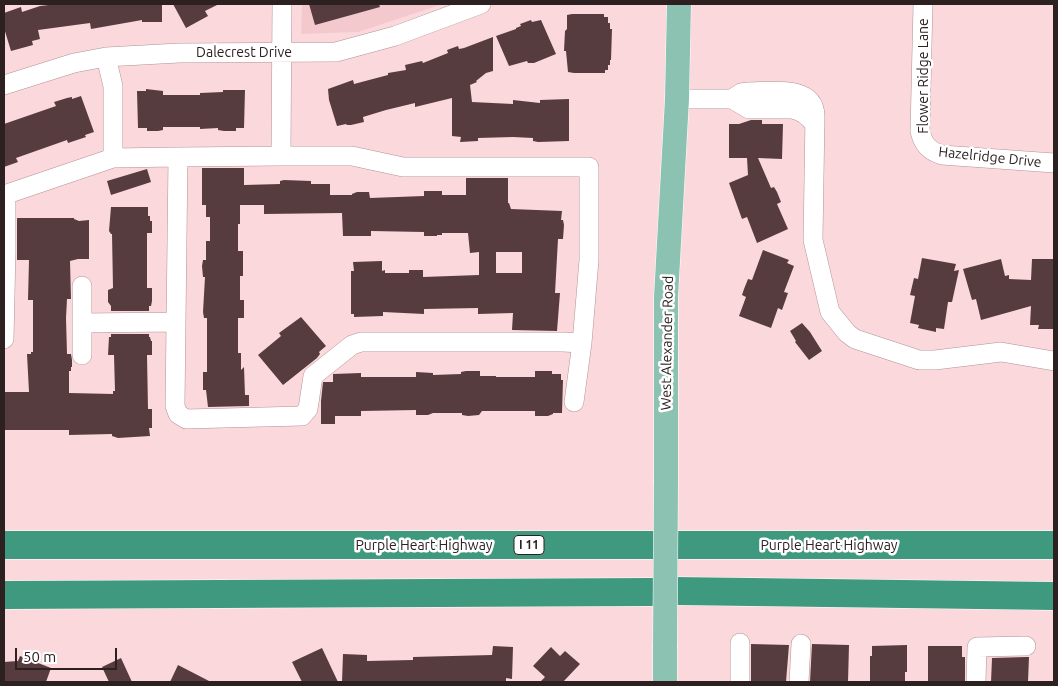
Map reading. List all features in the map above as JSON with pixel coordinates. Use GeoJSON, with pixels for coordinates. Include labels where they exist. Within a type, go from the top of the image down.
{"type":"FeatureCollection","features":[{"type":"Feature","properties":{"kind":"highway","name":"Purple Heart Highway"},"geometry":{"type":"LineString","coordinates":[[4,545],[1054,544]]}},
{"type":"Feature","properties":{"kind":"highway"},"geometry":{"type":"LineString","coordinates":[[4,595],[663,592],[1054,596]]}},
{"type":"Feature","properties":{"kind":"main road","name":"West Alexander Road"},"geometry":{"type":"LineString","coordinates":[[665,682],[666,297],[677,99],[678,4]]}},
{"type":"Feature","properties":{"kind":"street"},"geometry":{"type":"LineString","coordinates":[[281,156],[282,4]]}},
{"type":"Feature","properties":{"kind":"street","name":"Dalecrest Drive"},"geometry":{"type":"LineString","coordinates":[[4,85],[74,63],[106,57],[179,53],[336,52],[395,36],[481,4]]}},
{"type":"Feature","properties":{"kind":"street","name":"Flower Ridge Lane"},"geometry":{"type":"LineString","coordinates":[[923,4],[920,131],[927,147]]}},
{"type":"Feature","properties":{"kind":"street"},"geometry":{"type":"LineString","coordinates":[[106,57],[113,86],[113,158]]}},
{"type":"Feature","properties":{"kind":"street"},"geometry":{"type":"LineString","coordinates":[[677,99],[732,99],[741,93],[748,92],[776,100],[798,93],[809,99],[815,110],[813,240],[830,312],[847,334],[855,339],[919,360],[935,360],[1001,352],[1054,361]]}},
{"type":"Feature","properties":{"kind":"street","name":"Hazelridge Drive"},"geometry":{"type":"LineString","coordinates":[[927,147],[942,155],[1054,163]]}},
{"type":"Feature","properties":{"kind":"street"},"geometry":{"type":"LineString","coordinates":[[4,339],[6,203],[4,195],[113,158],[352,156],[403,167],[589,167],[589,260],[582,343],[574,402]]}},
{"type":"Feature","properties":{"kind":"street"},"geometry":{"type":"LineString","coordinates":[[178,157],[175,406],[178,414],[186,419],[302,416],[308,409],[313,376],[352,345],[361,342],[582,343]]}},
{"type":"Feature","properties":{"kind":"street"},"geometry":{"type":"LineString","coordinates":[[82,286],[82,356]]}},
{"type":"Feature","properties":{"kind":"street"},"geometry":{"type":"LineString","coordinates":[[82,324],[176,322]]}},
{"type":"Feature","properties":{"kind":"street"},"geometry":{"type":"LineString","coordinates":[[740,643],[740,682]]}},
{"type":"Feature","properties":{"kind":"street"},"geometry":{"type":"LineString","coordinates":[[799,682],[801,644]]}},
{"type":"Feature","properties":{"kind":"street"},"geometry":{"type":"LineString","coordinates":[[976,682],[977,647],[1026,646]]}},
{"type":"Feature","properties":{"kind":"shaded area"},"geometry":{"type":"Polygon","coordinates":[[[302,4],[443,4],[358,32],[301,34],[302,4]]]}},
{"type":"Feature","properties":{"kind":"building"},"geometry":{"type":"Polygon","coordinates":[[[57,4],[162,4],[162,22],[142,22],[142,20],[91,29],[90,23],[38,30],[40,39],[32,41],[33,45],[11,51],[4,28],[4,13],[21,7],[22,12],[40,6],[57,4]]]}},
{"type":"Feature","properties":{"kind":"building"},"geometry":{"type":"Polygon","coordinates":[[[173,4],[219,4],[205,11],[208,16],[186,28],[173,4]]]}},
{"type":"Feature","properties":{"kind":"building"},"geometry":{"type":"Polygon","coordinates":[[[309,4],[379,4],[380,7],[315,25],[309,4]]]}},
{"type":"Feature","properties":{"kind":"building"},"geometry":{"type":"Polygon","coordinates":[[[604,14],[604,17],[608,17],[610,29],[612,29],[611,60],[605,73],[568,72],[566,51],[564,51],[565,31],[567,29],[567,15],[604,14]]]}},
{"type":"Feature","properties":{"kind":"building"},"geometry":{"type":"Polygon","coordinates":[[[531,20],[532,22],[541,20],[556,54],[534,63],[528,63],[527,61],[509,66],[496,36],[516,29],[521,26],[520,24],[531,20]]]}},
{"type":"Feature","properties":{"kind":"building"},"geometry":{"type":"Polygon","coordinates":[[[493,37],[493,71],[486,73],[477,82],[470,85],[472,102],[513,104],[513,100],[540,103],[540,100],[569,99],[569,141],[538,142],[533,141],[533,138],[513,137],[478,138],[478,141],[460,142],[461,137],[452,136],[452,98],[415,107],[415,103],[386,110],[363,117],[364,122],[337,126],[329,100],[328,89],[353,80],[354,84],[388,75],[388,73],[406,70],[405,65],[422,61],[423,63],[448,53],[447,50],[458,46],[459,49],[464,48],[493,37]]]}},
{"type":"Feature","properties":{"kind":"building"},"geometry":{"type":"Polygon","coordinates":[[[146,89],[163,91],[163,95],[200,95],[200,93],[223,92],[223,90],[245,90],[244,128],[236,128],[236,131],[224,131],[218,130],[218,128],[163,127],[163,130],[147,131],[147,128],[138,128],[137,91],[146,91],[146,89]]]}},
{"type":"Feature","properties":{"kind":"building"},"geometry":{"type":"Polygon","coordinates":[[[81,96],[94,132],[68,143],[67,140],[16,158],[18,162],[4,167],[4,124],[56,106],[54,102],[81,96]]]}},
{"type":"Feature","properties":{"kind":"building"},"geometry":{"type":"Polygon","coordinates":[[[751,120],[762,120],[762,124],[783,124],[782,159],[758,158],[771,188],[774,187],[777,192],[781,202],[777,204],[788,229],[757,243],[747,217],[742,219],[729,183],[748,175],[747,158],[729,158],[729,124],[739,124],[751,120]]]}},
{"type":"Feature","properties":{"kind":"building"},"geometry":{"type":"Polygon","coordinates":[[[202,168],[244,168],[244,185],[280,184],[280,181],[284,180],[311,181],[311,184],[330,184],[330,195],[352,195],[357,192],[369,192],[370,198],[424,196],[424,191],[442,191],[442,195],[466,195],[466,178],[508,178],[508,203],[511,209],[562,211],[563,239],[558,239],[555,293],[560,293],[557,331],[512,330],[513,313],[478,314],[478,308],[424,309],[424,314],[383,312],[383,316],[354,317],[354,314],[351,314],[351,271],[354,271],[353,262],[382,261],[382,271],[385,270],[385,273],[409,273],[409,270],[423,270],[423,277],[479,275],[479,252],[470,253],[468,233],[442,233],[442,235],[437,236],[424,236],[424,232],[371,231],[371,236],[343,236],[342,213],[264,214],[264,205],[240,205],[238,251],[243,251],[243,276],[240,276],[240,300],[244,300],[244,318],[238,318],[238,353],[241,353],[241,370],[244,367],[245,395],[249,395],[249,406],[208,407],[206,390],[203,390],[203,372],[207,372],[207,318],[204,318],[203,312],[205,277],[203,277],[202,266],[203,260],[206,260],[206,241],[210,241],[210,217],[206,217],[206,205],[202,205],[202,168]],[[496,252],[496,273],[522,273],[522,252],[496,252]]]}},
{"type":"Feature","properties":{"kind":"building"},"geometry":{"type":"Polygon","coordinates":[[[147,169],[151,182],[111,195],[107,181],[147,169]]]}},
{"type":"Feature","properties":{"kind":"building"},"geometry":{"type":"Polygon","coordinates":[[[111,207],[148,207],[148,216],[150,216],[150,221],[152,221],[152,233],[147,233],[147,288],[152,288],[152,301],[149,311],[111,311],[111,306],[108,302],[108,290],[113,288],[112,234],[109,231],[111,207]]]}},
{"type":"Feature","properties":{"kind":"building"},"geometry":{"type":"Polygon","coordinates":[[[17,218],[74,218],[79,221],[89,220],[89,259],[70,261],[71,299],[67,299],[66,318],[67,354],[71,354],[72,360],[71,371],[69,371],[69,393],[113,394],[113,391],[115,391],[114,355],[108,355],[109,337],[111,337],[111,334],[149,334],[152,341],[152,355],[147,355],[148,409],[152,409],[152,428],[149,428],[150,436],[118,438],[112,436],[112,434],[69,435],[69,430],[4,430],[4,392],[29,392],[27,354],[33,352],[33,300],[28,300],[29,260],[17,260],[17,218]]]}},
{"type":"Feature","properties":{"kind":"building"},"geometry":{"type":"Polygon","coordinates":[[[763,250],[789,260],[787,263],[794,266],[784,292],[788,293],[782,310],[778,308],[771,328],[739,316],[746,297],[742,295],[744,289],[748,279],[752,280],[763,250]]]}},
{"type":"Feature","properties":{"kind":"building"},"geometry":{"type":"Polygon","coordinates":[[[922,258],[956,264],[954,271],[959,270],[952,302],[948,302],[944,329],[936,328],[936,332],[918,328],[919,325],[910,323],[915,296],[910,295],[914,278],[918,279],[922,258]]]}},
{"type":"Feature","properties":{"kind":"building"},"geometry":{"type":"Polygon","coordinates":[[[1001,259],[1005,276],[1009,275],[1009,279],[1031,280],[1032,259],[1054,259],[1054,329],[1038,329],[1039,325],[1030,325],[1031,306],[981,320],[976,299],[972,300],[963,269],[1001,259]]]}},
{"type":"Feature","properties":{"kind":"building"},"geometry":{"type":"Polygon","coordinates":[[[301,317],[326,346],[319,352],[320,354],[317,358],[283,385],[258,355],[281,336],[279,333],[301,317]]]}},
{"type":"Feature","properties":{"kind":"building"},"geometry":{"type":"Polygon","coordinates":[[[802,323],[822,351],[809,360],[795,342],[790,331],[802,323]]]}},
{"type":"Feature","properties":{"kind":"building"},"geometry":{"type":"Polygon","coordinates":[[[480,371],[480,376],[496,377],[535,377],[535,371],[552,371],[552,374],[561,374],[561,380],[563,380],[562,413],[535,416],[535,411],[482,411],[479,415],[468,416],[462,415],[462,413],[416,415],[416,410],[361,411],[361,416],[335,416],[335,424],[321,424],[323,382],[333,382],[333,374],[361,373],[361,377],[416,377],[416,372],[433,373],[433,375],[461,374],[461,372],[480,371]]]}},
{"type":"Feature","properties":{"kind":"building"},"geometry":{"type":"Polygon","coordinates":[[[751,644],[789,645],[786,682],[751,681],[751,644]]]}},
{"type":"Feature","properties":{"kind":"building"},"geometry":{"type":"Polygon","coordinates":[[[812,644],[849,645],[848,682],[810,682],[812,644]]]}},
{"type":"Feature","properties":{"kind":"building"},"geometry":{"type":"Polygon","coordinates":[[[907,645],[905,682],[870,682],[872,646],[907,645]]]}},
{"type":"Feature","properties":{"kind":"building"},"geometry":{"type":"Polygon","coordinates":[[[493,646],[513,647],[512,679],[506,678],[506,682],[342,682],[343,654],[367,655],[367,661],[413,660],[413,657],[492,655],[493,646]]]}},
{"type":"Feature","properties":{"kind":"building"},"geometry":{"type":"Polygon","coordinates":[[[928,646],[962,646],[962,657],[965,657],[965,682],[928,682],[928,646]]]}},
{"type":"Feature","properties":{"kind":"building"},"geometry":{"type":"Polygon","coordinates":[[[551,647],[560,656],[565,651],[580,664],[563,682],[540,682],[545,677],[533,666],[551,647]]]}},
{"type":"Feature","properties":{"kind":"building"},"geometry":{"type":"Polygon","coordinates":[[[322,648],[338,682],[302,682],[292,662],[322,648]]]}},
{"type":"Feature","properties":{"kind":"building"},"geometry":{"type":"Polygon","coordinates":[[[20,656],[51,668],[46,682],[4,681],[4,662],[18,661],[20,656]]]}},
{"type":"Feature","properties":{"kind":"building"},"geometry":{"type":"Polygon","coordinates":[[[1029,657],[1028,682],[991,682],[992,658],[1029,657]]]}},
{"type":"Feature","properties":{"kind":"building"},"geometry":{"type":"Polygon","coordinates":[[[121,658],[132,682],[109,682],[102,667],[121,658]]]}},
{"type":"Feature","properties":{"kind":"building"},"geometry":{"type":"Polygon","coordinates":[[[178,665],[211,682],[170,682],[178,665]]]}}]}
